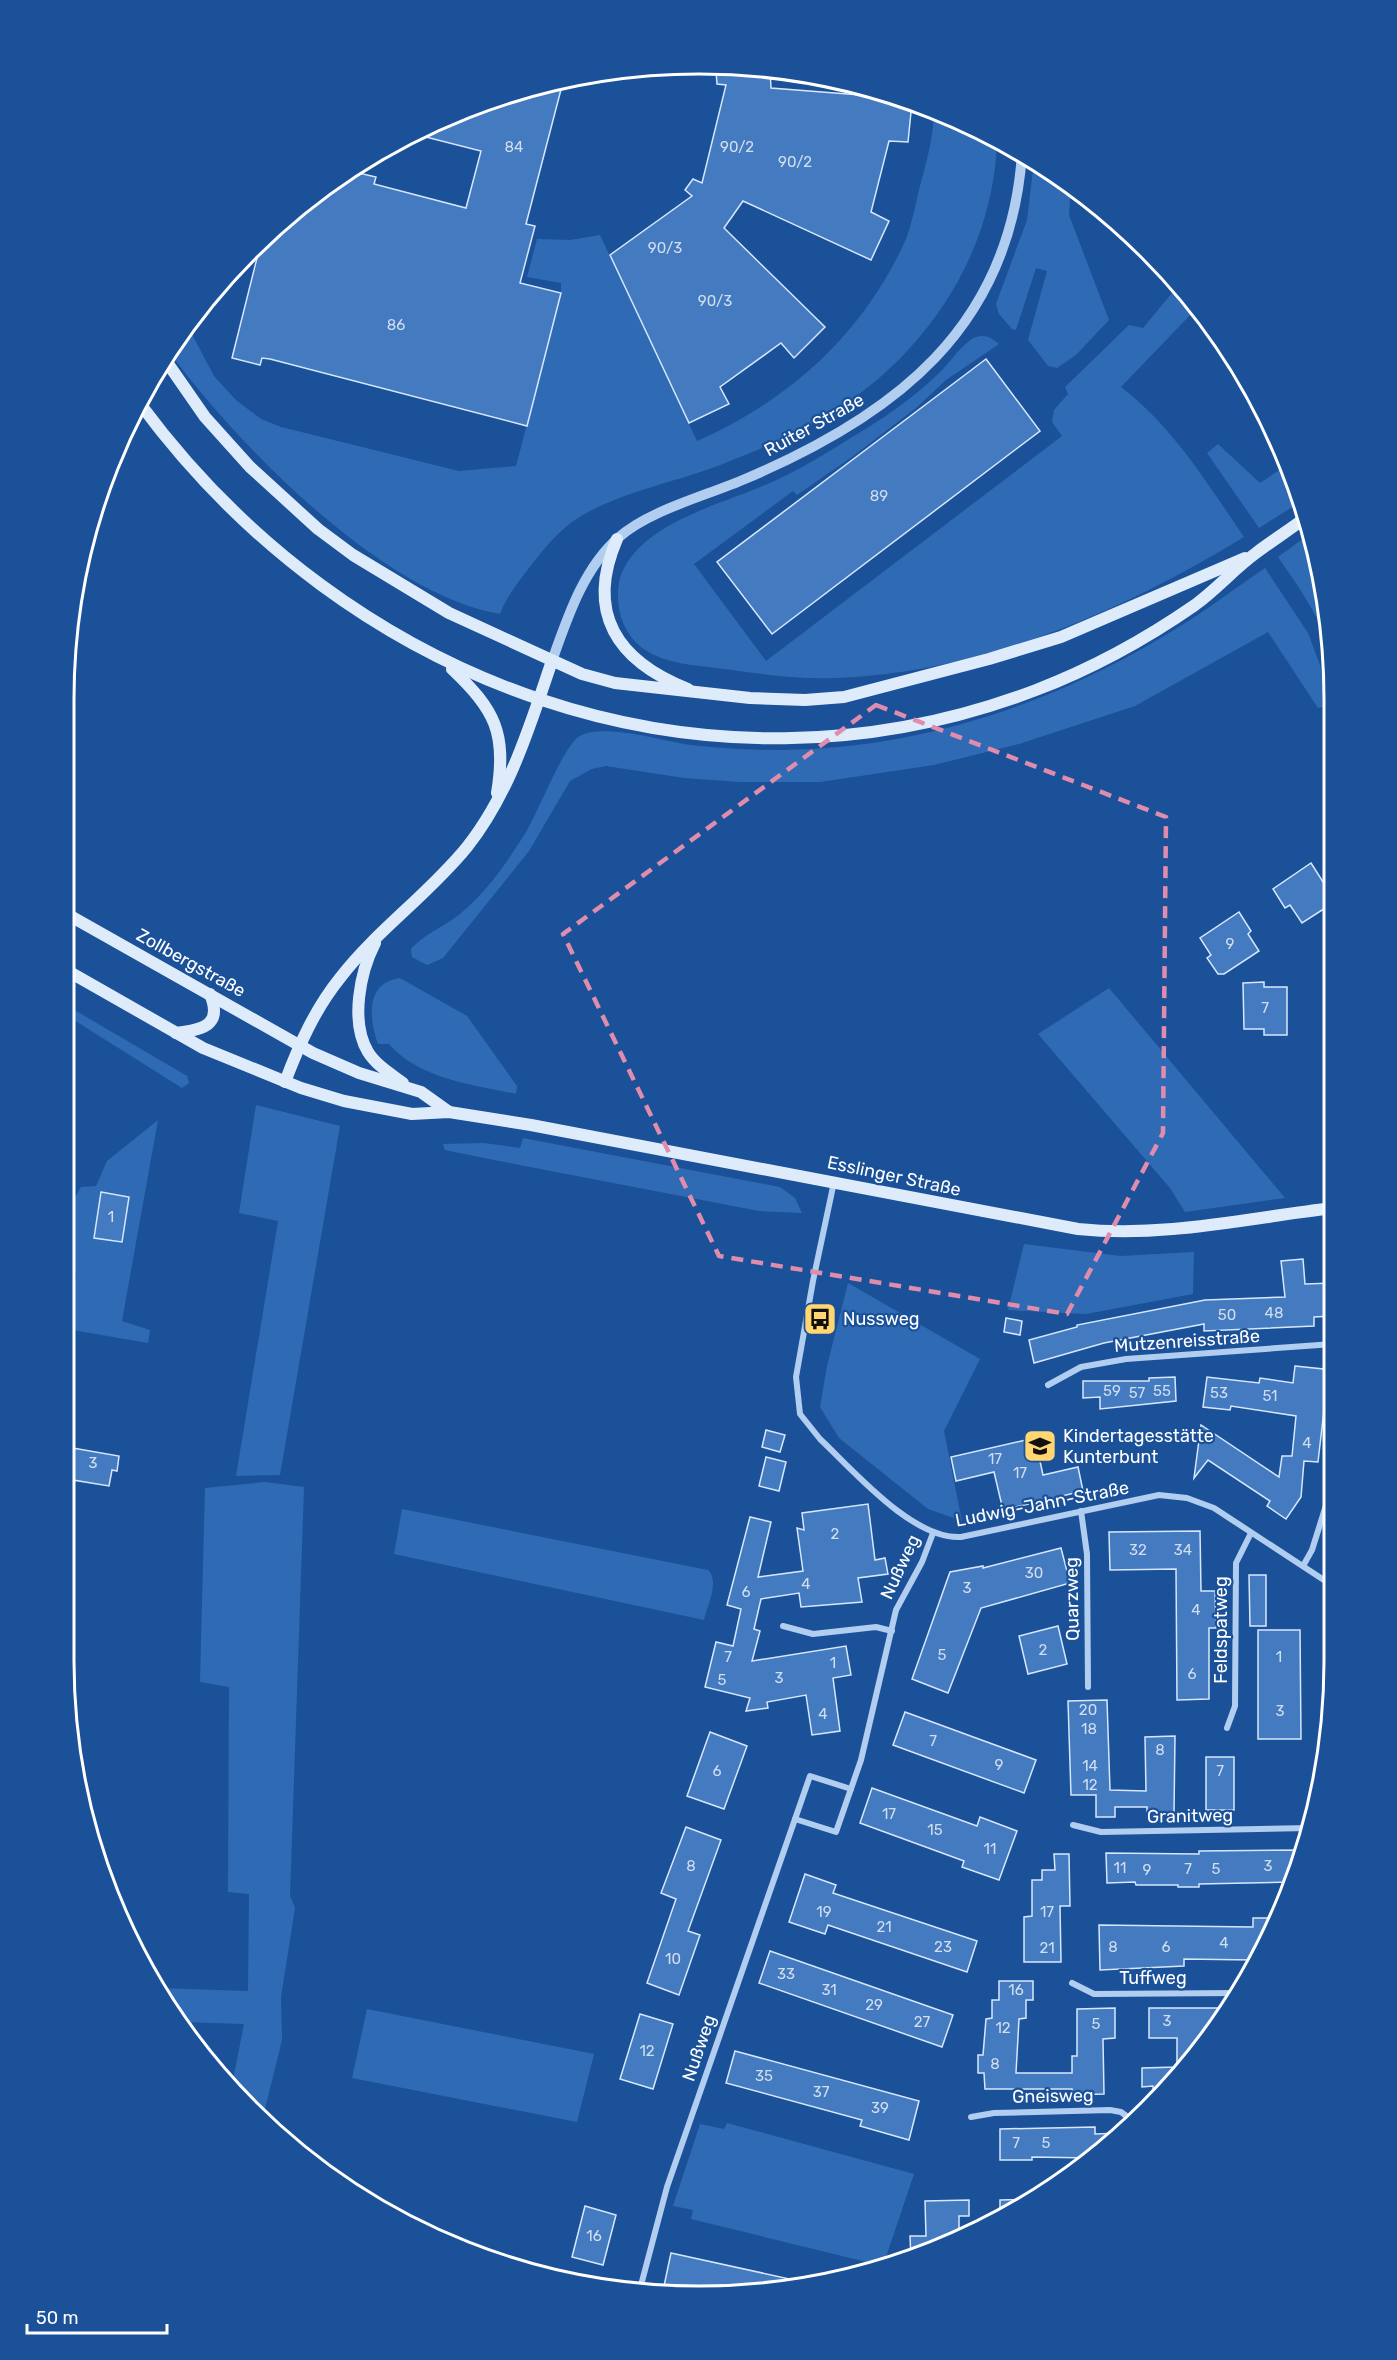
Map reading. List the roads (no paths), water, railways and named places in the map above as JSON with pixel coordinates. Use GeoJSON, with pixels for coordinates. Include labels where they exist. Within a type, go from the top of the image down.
{"type":"FeatureCollection","features":[{"type":"Feature","properties":{"kind":"main road"},"geometry":{"type":"LineString","coordinates":[[170,366],[205,417],[234,449],[318,529],[380,574],[448,613],[595,679],[700,693],[805,700],[863,693],[1061,637],[1254,554]]}},
{"type":"Feature","properties":{"kind":"main road"},"geometry":{"type":"LineString","coordinates":[[145,409],[202,481],[300,570],[358,613],[441,660],[539,699],[614,720],[711,735],[826,737],[909,726],[1013,698],[1091,665],[1195,605],[1254,554],[1298,523]]}},
{"type":"Feature","properties":{"kind":"main road"},"geometry":{"type":"LineString","coordinates":[[617,539],[604,595],[607,617],[614,635],[626,651],[648,668],[700,693]]}},
{"type":"Feature","properties":{"kind":"main road"},"geometry":{"type":"LineString","coordinates":[[441,660],[479,696],[498,731],[502,758],[494,806]]}},
{"type":"Feature","properties":{"kind":"main road"},"geometry":{"type":"LineString","coordinates":[[73,974],[203,1048],[285,1082],[299,1045],[339,978],[378,936],[452,864],[474,837],[494,806],[520,750],[552,661]]}},
{"type":"Feature","properties":{"kind":"main road","name":"Zollbergstraße"},"geometry":{"type":"LineString","coordinates":[[73,917],[299,1045]]}},
{"type":"Feature","properties":{"kind":"main road"},"geometry":{"type":"LineString","coordinates":[[378,936],[362,979],[362,1033],[374,1059],[409,1087]]}},
{"type":"Feature","properties":{"kind":"main road"},"geometry":{"type":"LineString","coordinates":[[176,1033],[206,1025],[213,1020],[215,1011],[210,994]]}},
{"type":"Feature","properties":{"kind":"main road","name":"Esslinger Straße"},"geometry":{"type":"LineString","coordinates":[[299,1045],[359,1073],[409,1087],[426,1095],[449,1112]]}},
{"type":"Feature","properties":{"kind":"main road","name":"Esslinger Straße"},"geometry":{"type":"LineString","coordinates":[[285,1082],[361,1105],[412,1114],[449,1112],[834,1182],[1045,1225],[1100,1232],[1180,1230],[1324,1209]]}},
{"type":"Feature","properties":{"kind":"street","name":"Ruiter Straße"},"geometry":{"type":"LineString","coordinates":[[552,661],[580,592],[597,563],[617,539],[647,519],[774,467],[839,434],[878,409],[927,367],[958,331],[992,275],[1013,217],[1021,163]]}},
{"type":"Feature","properties":{"kind":"street","name":"Ludwig-Jahn-Straße"},"geometry":{"type":"LineString","coordinates":[[834,1182],[799,1359],[796,1386],[799,1410],[812,1430],[857,1474],[913,1521],[943,1537],[961,1537],[1159,1496],[1175,1496],[1214,1508],[1324,1580]]}},
{"type":"Feature","properties":{"kind":"street","name":"Mutzenreisstraße"},"geometry":{"type":"LineString","coordinates":[[1048,1385],[1081,1367],[1126,1359],[1324,1345]]}},
{"type":"Feature","properties":{"kind":"street","name":"Quarzweg"},"geometry":{"type":"LineString","coordinates":[[1081,1511],[1087,1554],[1088,1687]]}},
{"type":"Feature","properties":{"kind":"street"},"geometry":{"type":"LineString","coordinates":[[1303,1566],[1312,1550],[1324,1512]]}},
{"type":"Feature","properties":{"kind":"street","name":"Nußweg"},"geometry":{"type":"LineString","coordinates":[[795,1819],[836,1832],[861,1760],[896,1610],[922,1562],[933,1533]]}},
{"type":"Feature","properties":{"kind":"street","name":"Feldspatweg"},"geometry":{"type":"LineString","coordinates":[[1227,1728],[1236,1706],[1236,1563],[1251,1533]]}},
{"type":"Feature","properties":{"kind":"street"},"geometry":{"type":"LineString","coordinates":[[783,1626],[813,1634],[876,1627],[892,1631]]}},
{"type":"Feature","properties":{"kind":"street","name":"Nußweg"},"geometry":{"type":"LineString","coordinates":[[641,2283],[667,2187],[810,1776],[851,1789]]}},
{"type":"Feature","properties":{"kind":"street","name":"Granitweg"},"geometry":{"type":"LineString","coordinates":[[1073,1825],[1101,1832],[1300,1828]]}},
{"type":"Feature","properties":{"kind":"street","name":"Tuffweg"},"geometry":{"type":"LineString","coordinates":[[1072,1983],[1094,1994],[1228,1993]]}},
{"type":"Feature","properties":{"kind":"street","name":"Gneisweg"},"geometry":{"type":"LineString","coordinates":[[971,2117],[994,2113],[1110,2110],[1121,2112],[1126,2116]]}},
{"type":"Feature","properties":{"kind":"place","name":"Nussweg"},"geometry":{"type":"Point","coordinates":[820,1319]}},
{"type":"Feature","properties":{"kind":"place","name":"Kindertagesstätte Kunterbunt"},"geometry":{"type":"Point","coordinates":[1040,1446]}}]}
